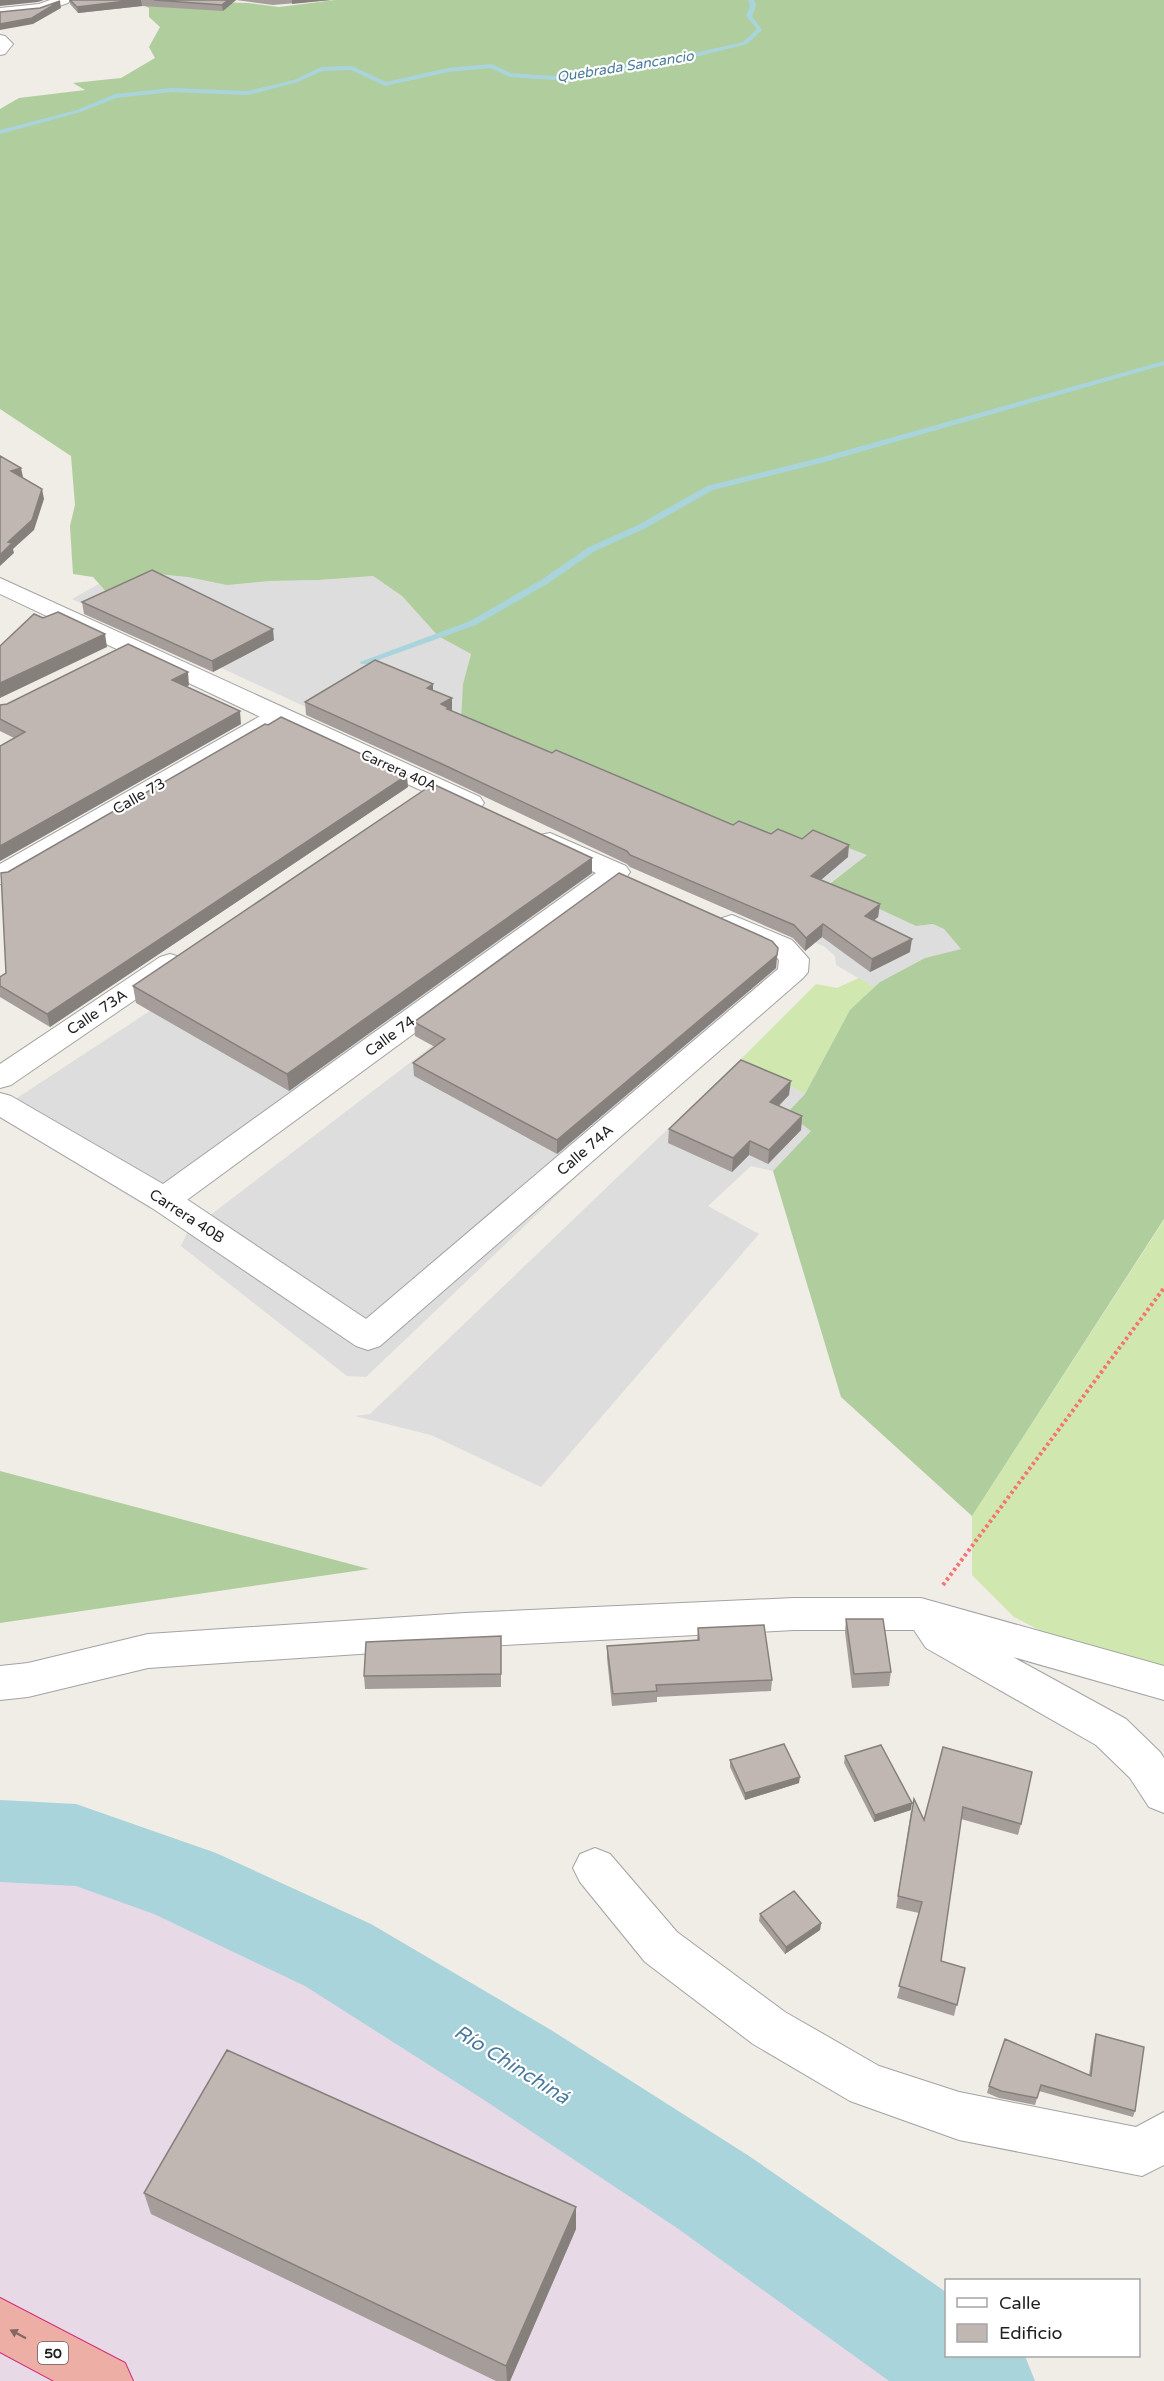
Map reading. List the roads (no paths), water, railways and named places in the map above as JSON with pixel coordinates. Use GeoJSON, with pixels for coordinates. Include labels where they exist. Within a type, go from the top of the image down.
{"type":"FeatureCollection","features":[{"type":"Feature","properties":{"kind":"highway","name":"50"},"geometry":{"type":"LineString","coordinates":[[0,2324],[107,2381]]}},
{"type":"Feature","properties":{"kind":"street"},"geometry":{"type":"LineString","coordinates":[[0,20],[63,0]]}},
{"type":"Feature","properties":{"kind":"street"},"geometry":{"type":"LineString","coordinates":[[0,12],[21,12]]}},
{"type":"Feature","properties":{"kind":"street"},"geometry":{"type":"LineString","coordinates":[[0,39],[6,44],[0,51]]}},
{"type":"Feature","properties":{"kind":"street","name":"Carrera 40A"},"geometry":{"type":"LineString","coordinates":[[1,587],[118,651],[278,716],[498,816]]}},
{"type":"Feature","properties":{"kind":"street","name":"Calle 73"},"geometry":{"type":"LineString","coordinates":[[0,876],[278,716]]}},
{"type":"Feature","properties":{"kind":"street"},"geometry":{"type":"LineString","coordinates":[[404,805],[434,785]]}},
{"type":"Feature","properties":{"kind":"street","name":"Calle 74"},"geometry":{"type":"LineString","coordinates":[[165,1200],[626,877],[530,831]]}},
{"type":"Feature","properties":{"kind":"street","name":"Calle 74A"},"geometry":{"type":"LineString","coordinates":[[368,1337],[793,972],[794,959],[782,946],[709,914]]}},
{"type":"Feature","properties":{"kind":"street","name":"Calle 73A"},"geometry":{"type":"LineString","coordinates":[[0,1078],[187,952]]}},
{"type":"Feature","properties":{"kind":"street","name":"Carrera 40B"},"geometry":{"type":"LineString","coordinates":[[0,1103],[165,1200],[368,1337]]}},
{"type":"Feature","properties":{"kind":"street"},"geometry":{"type":"LineString","coordinates":[[921,1614],[940,1636],[1111,1732],[1145,1765],[1164,1794]]}},
{"type":"Feature","properties":{"kind":"street"},"geometry":{"type":"LineString","coordinates":[[0,1683],[28,1680],[148,1651],[465,1630],[771,1615],[921,1614],[1164,1683]]}},
{"type":"Feature","properties":{"kind":"street"},"geometry":{"type":"LineString","coordinates":[[594,1868],[661,1947],[769,2028],[867,2085],[959,2116],[1142,2152],[1164,2136]]}},
{"type":"Feature","properties":{"kind":"waterway","name":"Quebrada Sancancio"},"geometry":{"type":"LineString","coordinates":[[0,132],[79,111],[115,96],[171,90],[248,93],[296,81],[321,69],[352,68],[385,84],[448,70],[491,66],[510,75],[553,78],[699,54],[745,43],[760,29],[749,16],[753,6],[751,0]]}},
{"type":"Feature","properties":{"kind":"waterway"},"geometry":{"type":"LineString","coordinates":[[364,662],[473,623],[544,582],[592,549],[641,527],[710,488],[822,460],[1164,363]]}},
{"type":"Feature","properties":{"kind":"waterway","name":"Río Chinchiná"},"geometry":{"type":"LineString","coordinates":[[0,1841],[76,1845],[183,1883],[338,1955],[516,2064],[713,2192],[945,2356]]}},
{"type":"Feature","properties":{"kind":"waterway","name":"Río Chinchiná"},"geometry":{"type":"LineString","coordinates":[[947,2357],[981,2381]]}}]}
